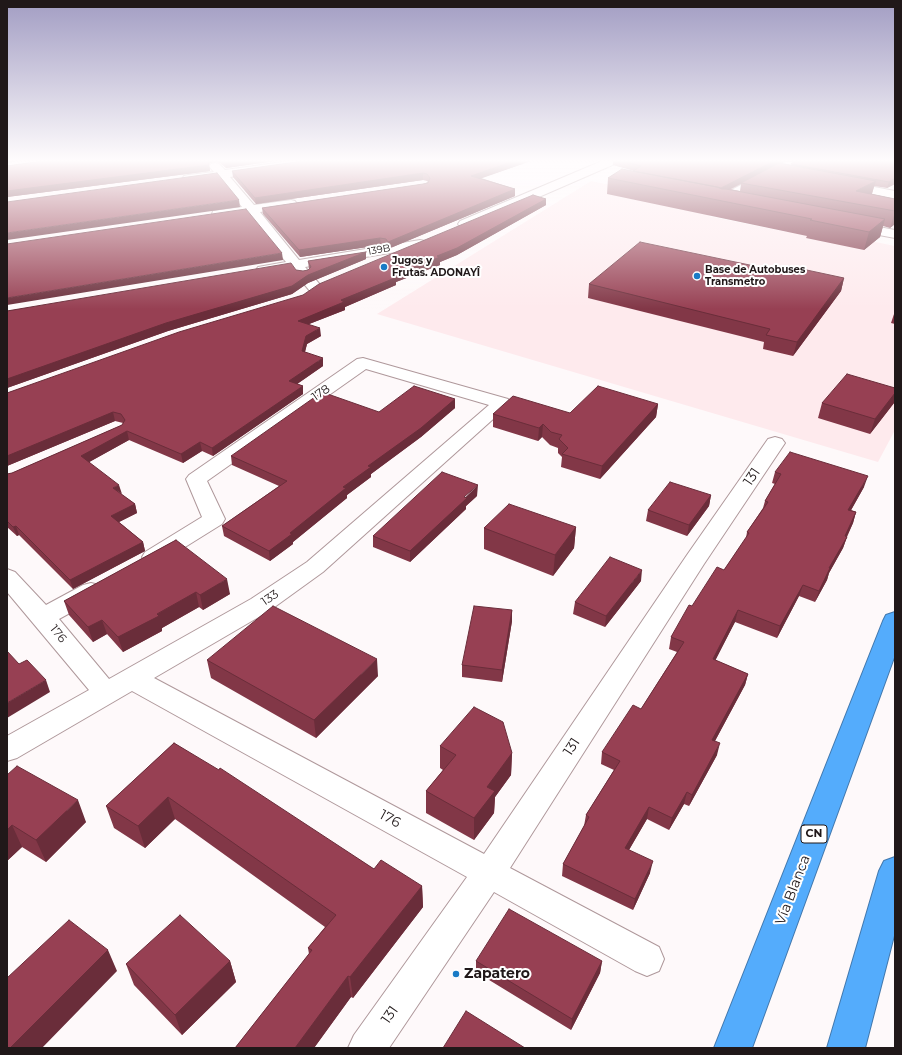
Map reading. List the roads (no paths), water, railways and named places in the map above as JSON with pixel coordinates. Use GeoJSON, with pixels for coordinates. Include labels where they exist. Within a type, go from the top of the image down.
{"type":"FeatureCollection","features":[{"type":"Feature","properties":{"kind":"highway","name":"Vía Blanca"},"geometry":{"type":"LineString","coordinates":[[733,1048],[895,621]]}},
{"type":"Feature","properties":{"kind":"highway"},"geometry":{"type":"LineString","coordinates":[[846,1048],[895,871]]}},
{"type":"Feature","properties":{"kind":"street"},"geometry":{"type":"LineString","coordinates":[[203,216],[242,210]]}},
{"type":"Feature","properties":{"kind":"street"},"geometry":{"type":"LineString","coordinates":[[251,210],[315,288]]}},
{"type":"Feature","properties":{"kind":"street"},"geometry":{"type":"LineString","coordinates":[[455,228],[492,210]]}},
{"type":"Feature","properties":{"kind":"street"},"geometry":{"type":"LineString","coordinates":[[842,224],[895,234]]}},
{"type":"Feature","properties":{"kind":"street"},"geometry":{"type":"LineString","coordinates":[[364,267],[434,237]]}},
{"type":"Feature","properties":{"kind":"street","name":"139B"},"geometry":{"type":"LineString","coordinates":[[250,272],[420,244]]}},
{"type":"Feature","properties":{"kind":"street","name":"178"},"geometry":{"type":"LineString","coordinates":[[134,568],[162,553],[214,519],[196,479],[363,363],[502,404]]}},
{"type":"Feature","properties":{"kind":"street","name":"133"},"geometry":{"type":"LineString","coordinates":[[7,750],[260,606],[315,567],[502,404]]}},
{"type":"Feature","properties":{"kind":"street","name":"131"},"geometry":{"type":"LineString","coordinates":[[367,1048],[489,873],[695,560],[775,443]]}},
{"type":"Feature","properties":{"kind":"street","name":"176"},"geometry":{"type":"LineString","coordinates":[[7,577],[43,617],[106,693]]}},
{"type":"Feature","properties":{"kind":"street"},"geometry":{"type":"LineString","coordinates":[[43,617],[106,583]]}},
{"type":"Feature","properties":{"kind":"street","name":"176"},"geometry":{"type":"LineString","coordinates":[[133,679],[647,959]]}},
{"type":"Feature","properties":{"kind":"place","name":"Jugos y Frutas. ADONAYÎ"},"geometry":{"type":"Point","coordinates":[384,267]}},
{"type":"Feature","properties":{"kind":"place","name":"Base de Autobuses Transmetro"},"geometry":{"type":"Point","coordinates":[697,276]}},
{"type":"Feature","properties":{"kind":"place","name":"Zapatero"},"geometry":{"type":"Point","coordinates":[456,974]}}]}
